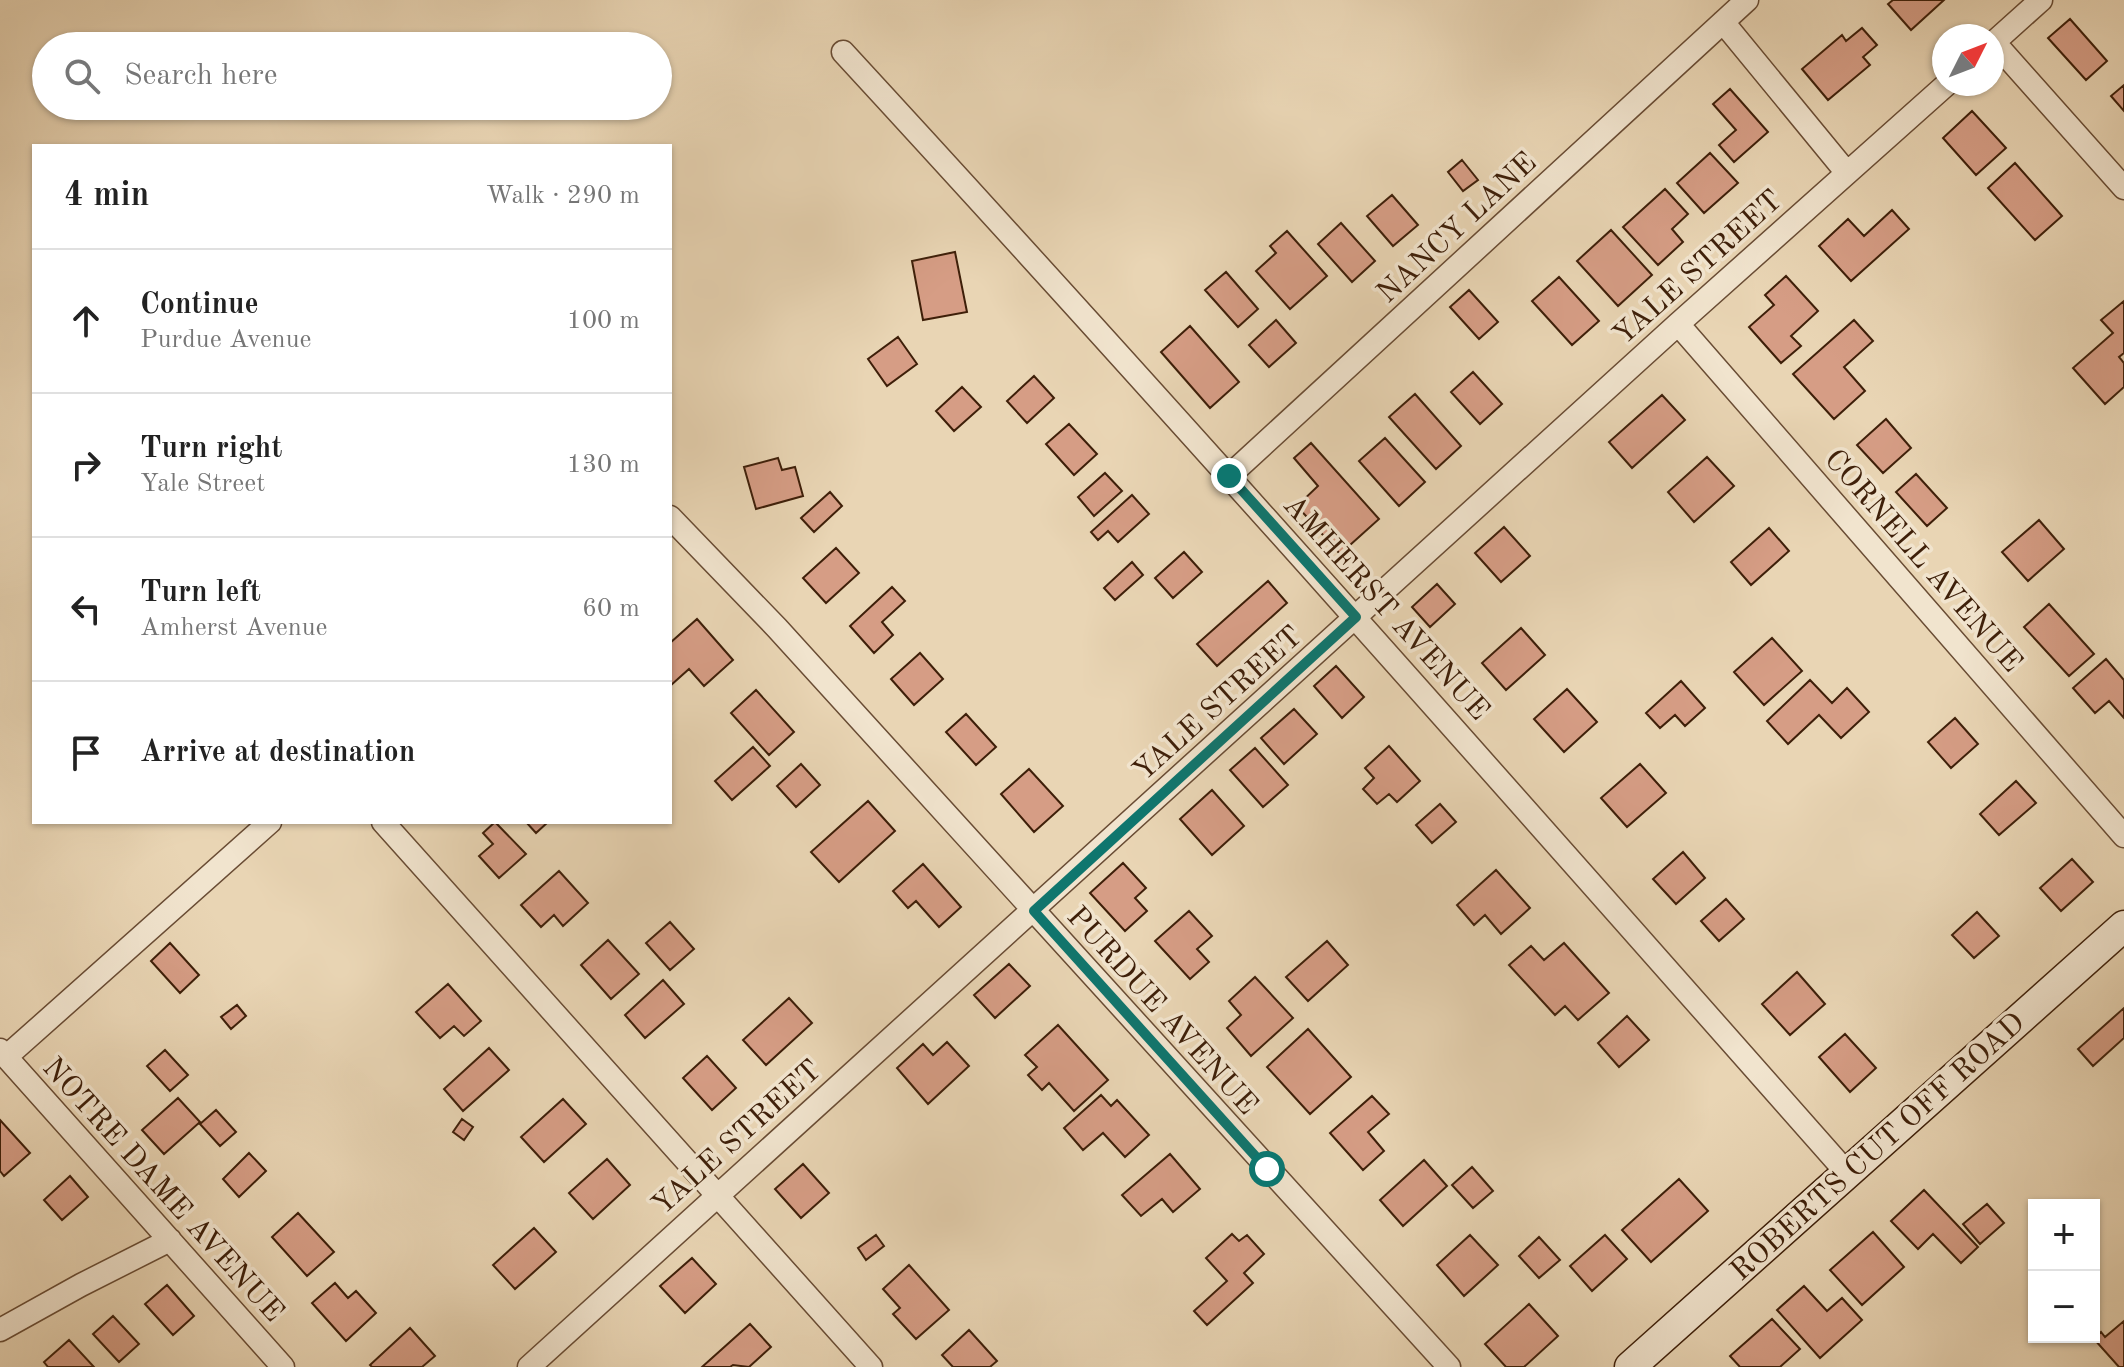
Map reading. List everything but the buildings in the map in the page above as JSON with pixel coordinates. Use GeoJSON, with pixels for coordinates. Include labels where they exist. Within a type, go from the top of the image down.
{"type":"FeatureCollection","features":[{"type":"Feature","properties":{"kind":"street","name":"NANCY LANE"},"geometry":{"type":"LineString","coordinates":[[1229,476],[1747,0]]}},
{"type":"Feature","properties":{"kind":"street"},"geometry":{"type":"LineString","coordinates":[[2004,33],[2041,0]]}},
{"type":"Feature","properties":{"kind":"street"},"geometry":{"type":"LineString","coordinates":[[1723,22],[1847,173]]}},
{"type":"Feature","properties":{"kind":"street","name":"AMHERST AVENUE"},"geometry":{"type":"LineString","coordinates":[[843,52],[1356,617],[1847,1173]]}},
{"type":"Feature","properties":{"kind":"street"},"geometry":{"type":"LineString","coordinates":[[2004,55],[2124,188]]}},
{"type":"Feature","properties":{"kind":"street","name":"YALE STREET"},"geometry":{"type":"LineString","coordinates":[[529,1367],[1934,96]]}},
{"type":"Feature","properties":{"kind":"street","name":"CORNELL AVENUE"},"geometry":{"type":"LineString","coordinates":[[1678,324],[2124,836]]}},
{"type":"Feature","properties":{"kind":"street","name":"PURDUE AVENUE"},"geometry":{"type":"LineString","coordinates":[[672,519],[777,628],[1449,1367]]}},
{"type":"Feature","properties":{"kind":"street"},"geometry":{"type":"LineString","coordinates":[[3,1054],[268,824]]}},
{"type":"Feature","properties":{"kind":"street"},"geometry":{"type":"LineString","coordinates":[[385,824],[871,1367]]}},
{"type":"Feature","properties":{"kind":"street","name":"ROBERTS CUT OFF ROAD"},"geometry":{"type":"LineString","coordinates":[[1630,1367],[2124,926]]}},
{"type":"Feature","properties":{"kind":"street","name":"NOTRE DAME AVENUE"},"geometry":{"type":"LineString","coordinates":[[3,1054],[283,1367]]}},
{"type":"Feature","properties":{"kind":"street"},"geometry":{"type":"LineString","coordinates":[[0,1330],[170,1240]]}},
{"type":"Feature","properties":{"kind":"route"},"geometry":{"type":"LineString","coordinates":[[1229,476],[1356,617],[1034,911],[1267,1169]]}}]}
